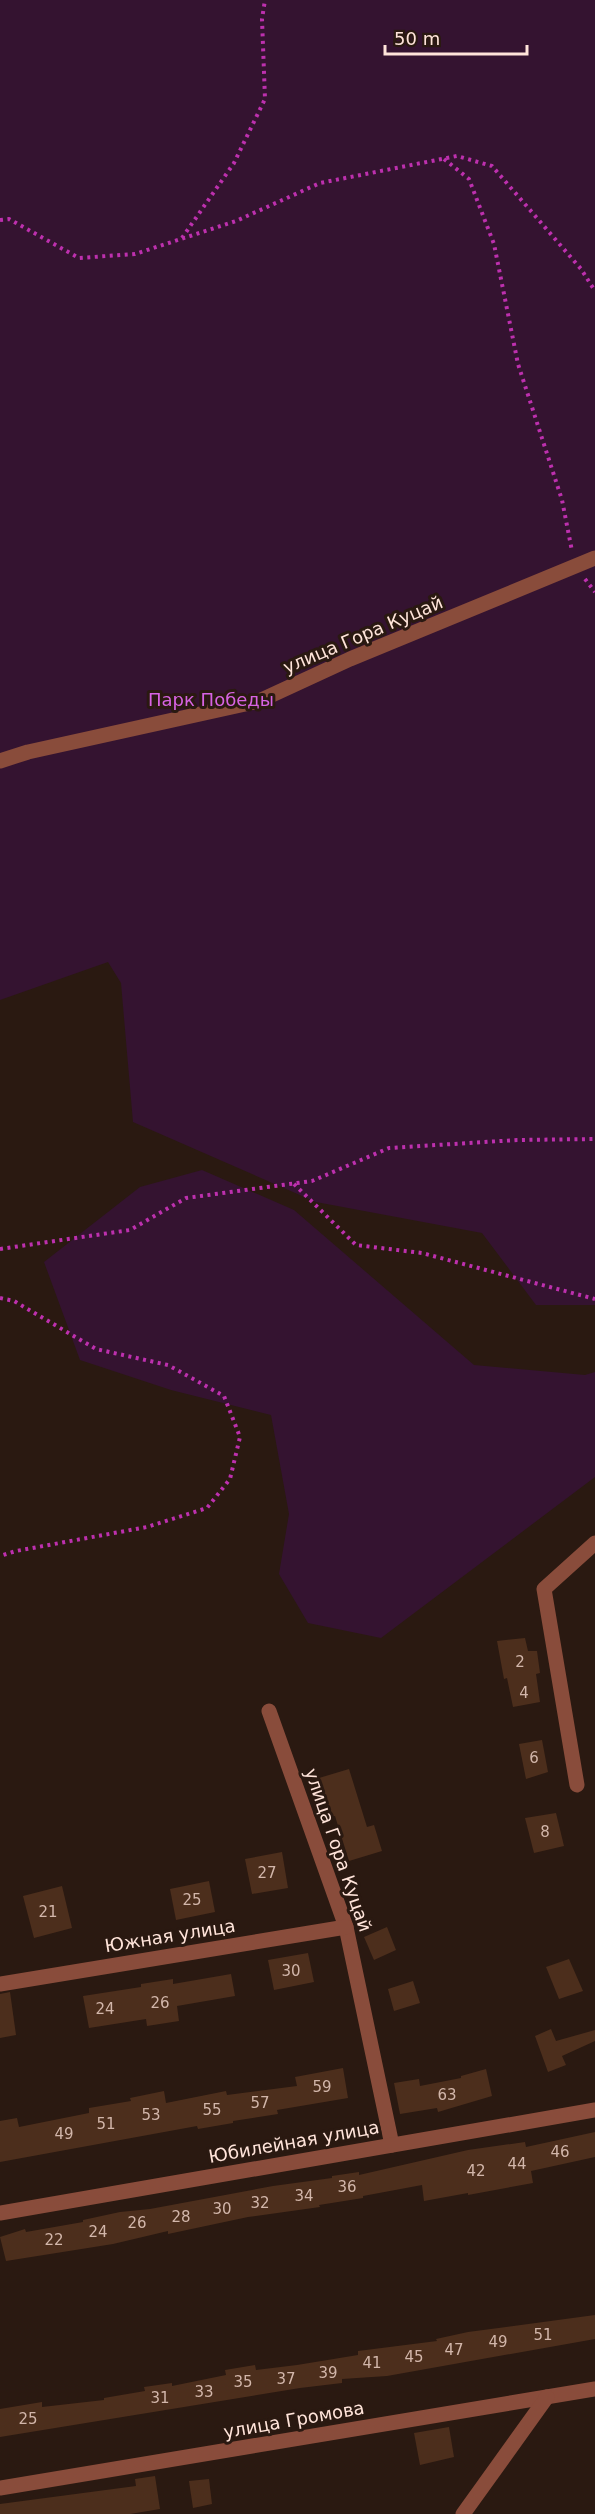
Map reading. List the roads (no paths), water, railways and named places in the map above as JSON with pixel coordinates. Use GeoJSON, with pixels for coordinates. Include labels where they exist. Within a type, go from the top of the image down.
{"type":"FeatureCollection","features":[{"type":"Feature","properties":{"kind":"street","name":"улица Гора Куцай"},"geometry":{"type":"LineString","coordinates":[[0,761],[28,752],[259,701],[351,659],[595,558]]}},
{"type":"Feature","properties":{"kind":"street"},"geometry":{"type":"LineString","coordinates":[[577,1785],[544,1589],[595,1543]]}},
{"type":"Feature","properties":{"kind":"street","name":"улица Гора Куцай"},"geometry":{"type":"LineString","coordinates":[[269,1711],[346,1927],[392,2145]]}},
{"type":"Feature","properties":{"kind":"street","name":"Южная улица"},"geometry":{"type":"LineString","coordinates":[[0,1984],[346,1927]]}},
{"type":"Feature","properties":{"kind":"street","name":"Юбилейная улица"},"geometry":{"type":"LineString","coordinates":[[0,2213],[595,2110]]}},
{"type":"Feature","properties":{"kind":"street","name":"улица Громова"},"geometry":{"type":"LineString","coordinates":[[0,2488],[595,2389]]}},
{"type":"Feature","properties":{"kind":"street"},"geometry":{"type":"LineString","coordinates":[[463,2514],[547,2397]]}},
{"type":"Feature","properties":{"kind":"park label","name":"Парк Победы"},"geometry":{"type":"Point","coordinates":[211,700]}}]}
